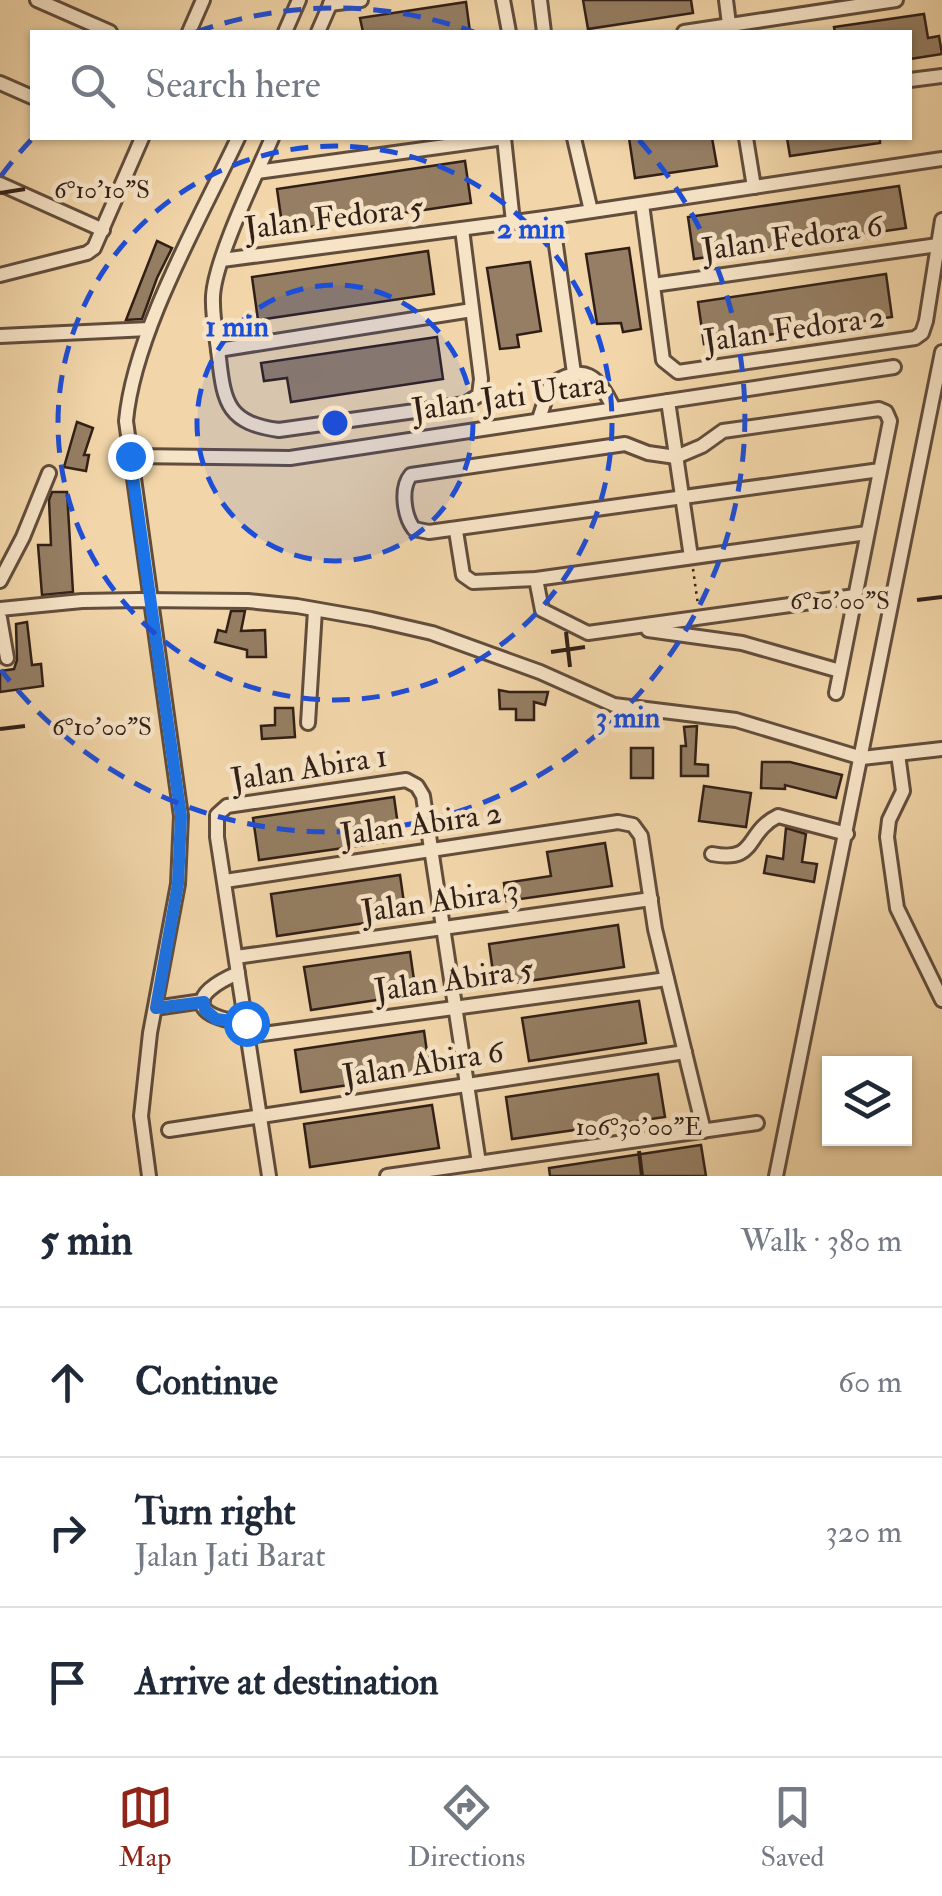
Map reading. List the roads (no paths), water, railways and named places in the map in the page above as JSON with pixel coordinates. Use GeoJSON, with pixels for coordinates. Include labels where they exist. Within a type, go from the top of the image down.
{"type":"FeatureCollection","features":[{"type":"Feature","properties":{"kind":"street"},"geometry":{"type":"LineString","coordinates":[[37,0],[105,30]]}},
{"type":"Feature","properties":{"kind":"street"},"geometry":{"type":"LineString","coordinates":[[190,30],[203,0]]}},
{"type":"Feature","properties":{"kind":"street"},"geometry":{"type":"LineString","coordinates":[[286,30],[299,0]]}},
{"type":"Feature","properties":{"kind":"street"},"geometry":{"type":"LineString","coordinates":[[319,30],[331,2],[361,0]]}},
{"type":"Feature","properties":{"kind":"street"},"geometry":{"type":"LineString","coordinates":[[504,0],[509,30]]}},
{"type":"Feature","properties":{"kind":"street"},"geometry":{"type":"LineString","coordinates":[[540,0],[544,30]]}},
{"type":"Feature","properties":{"kind":"street"},"geometry":{"type":"LineString","coordinates":[[726,0],[730,30],[896,0]]}},
{"type":"Feature","properties":{"kind":"street"},"geometry":{"type":"LineString","coordinates":[[912,80],[942,76]]}},
{"type":"Feature","properties":{"kind":"street"},"geometry":{"type":"LineString","coordinates":[[0,83],[30,96]]}},
{"type":"Feature","properties":{"kind":"street"},"geometry":{"type":"LineString","coordinates":[[0,274],[94,248],[136,140]]}},
{"type":"Feature","properties":{"kind":"street"},"geometry":{"type":"LineString","coordinates":[[150,1176],[141,1116],[178,884],[181,816],[126,422],[128,400],[149,329],[237,140]]}},
{"type":"Feature","properties":{"kind":"street"},"geometry":{"type":"LineString","coordinates":[[271,140],[212,292],[223,394],[233,412],[252,426],[280,430],[472,402],[479,396],[481,378],[462,229]]}},
{"type":"Feature","properties":{"kind":"street"},"geometry":{"type":"LineString","coordinates":[[257,172],[489,140]]}},
{"type":"Feature","properties":{"kind":"street"},"geometry":{"type":"LineString","coordinates":[[504,140],[513,222]]}},
{"type":"Feature","properties":{"kind":"street"},"geometry":{"type":"LineString","coordinates":[[574,140],[592,211]]}},
{"type":"Feature","properties":{"kind":"street"},"geometry":{"type":"LineString","coordinates":[[746,140],[754,187]]}},
{"type":"Feature","properties":{"kind":"street","name":"Jalan Fedora 5"},"geometry":{"type":"LineString","coordinates":[[222,260],[552,217],[942,159]]}},
{"type":"Feature","properties":{"kind":"street"},"geometry":{"type":"LineString","coordinates":[[0,184],[102,230]]}},
{"type":"Feature","properties":{"kind":"street","name":"Jalan Fedora 2"},"geometry":{"type":"LineString","coordinates":[[642,204],[663,360],[678,372],[915,338],[922,333],[926,321],[938,245]]}},
{"type":"Feature","properties":{"kind":"street"},"geometry":{"type":"LineString","coordinates":[[552,217],[574,373]]}},
{"type":"Feature","properties":{"kind":"street"},"geometry":{"type":"LineString","coordinates":[[938,245],[942,220]]}},
{"type":"Feature","properties":{"kind":"street","name":"Jalan Fedora 6"},"geometry":{"type":"LineString","coordinates":[[653,286],[938,245]]}},
{"type":"Feature","properties":{"kind":"street"},"geometry":{"type":"LineString","coordinates":[[218,350],[472,310]]}},
{"type":"Feature","properties":{"kind":"street"},"geometry":{"type":"LineString","coordinates":[[0,336],[149,329]]}},
{"type":"Feature","properties":{"kind":"street"},"geometry":{"type":"LineString","coordinates":[[776,1176],[942,352]]}},
{"type":"Feature","properties":{"kind":"street","name":"Jalan Jati Utara"},"geometry":{"type":"LineString","coordinates":[[130,456],[290,458],[894,368]]}},
{"type":"Feature","properties":{"kind":"street"},"geometry":{"type":"LineString","coordinates":[[539,420],[550,386],[574,373],[588,374],[597,380],[614,409]]}},
{"type":"Feature","properties":{"kind":"street"},"geometry":{"type":"LineString","coordinates":[[668,401],[691,557]]}},
{"type":"Feature","properties":{"kind":"street"},"geometry":{"type":"LineString","coordinates":[[836,693],[890,421],[886,412],[878,409],[724,431],[676,457],[624,444],[412,475],[404,490],[408,522],[414,529],[456,531],[880,470]]}},
{"type":"Feature","properties":{"kind":"street"},"geometry":{"type":"LineString","coordinates":[[0,581],[49,472]]}},
{"type":"Feature","properties":{"kind":"street"},"geometry":{"type":"LineString","coordinates":[[456,531],[463,575],[474,582],[536,579],[867,533]]}},
{"type":"Feature","properties":{"kind":"street"},"geometry":{"type":"LineString","coordinates":[[536,579],[542,610],[588,633],[855,596]]}},
{"type":"Feature","properties":{"kind":"street"},"geometry":{"type":"LineString","coordinates":[[0,609],[82,601],[248,602],[371,618],[457,641],[614,705],[736,720],[862,758],[942,750]]}},
{"type":"Feature","properties":{"kind":"street"},"geometry":{"type":"LineString","coordinates":[[308,723],[315,610]]}},
{"type":"Feature","properties":{"kind":"street"},"geometry":{"type":"LineString","coordinates":[[0,618],[7,658]]}},
{"type":"Feature","properties":{"kind":"street"},"geometry":{"type":"LineString","coordinates":[[630,627],[742,643],[840,671]]}},
{"type":"Feature","properties":{"kind":"street"},"geometry":{"type":"LineString","coordinates":[[898,754],[903,791],[887,837],[897,908],[942,1000]]}},
{"type":"Feature","properties":{"kind":"street","name":"Jalan Abira 1"},"geometry":{"type":"LineString","coordinates":[[225,881],[215,824],[220,810],[227,806],[406,780],[418,786],[423,796],[433,850]]}},
{"type":"Feature","properties":{"kind":"street"},"geometry":{"type":"LineString","coordinates":[[712,854],[741,854],[764,825],[778,816],[847,834]]}},
{"type":"Feature","properties":{"kind":"street","name":"Jalan Abira 2"},"geometry":{"type":"LineString","coordinates":[[225,881],[626,822],[641,836],[650,899]]}},
{"type":"Feature","properties":{"kind":"street"},"geometry":{"type":"LineString","coordinates":[[433,850],[479,1163]]}},
{"type":"Feature","properties":{"kind":"street"},"geometry":{"type":"LineString","coordinates":[[225,881],[269,1176]]}},
{"type":"Feature","properties":{"kind":"street"},"geometry":{"type":"LineString","coordinates":[[650,899],[704,1130]]}},
{"type":"Feature","properties":{"kind":"street","name":"Jalan Abira 3"},"geometry":{"type":"LineString","coordinates":[[236,957],[650,899]]}},
{"type":"Feature","properties":{"kind":"street"},"geometry":{"type":"LineString","coordinates":[[238,973],[210,985],[204,994],[205,1010],[216,1019],[247,1029]]}},
{"type":"Feature","properties":{"kind":"street","name":"Jalan Abira 5"},"geometry":{"type":"LineString","coordinates":[[247,1029],[456,1008],[668,978]]}},
{"type":"Feature","properties":{"kind":"street"},"geometry":{"type":"LineString","coordinates":[[156,1008],[204,1002]]}},
{"type":"Feature","properties":{"kind":"street","name":"Jalan Abira 6"},"geometry":{"type":"LineString","coordinates":[[169,1130],[685,1052]]}},
{"type":"Feature","properties":{"kind":"street"},"geometry":{"type":"LineString","coordinates":[[386,1176],[757,1123]]}}]}
